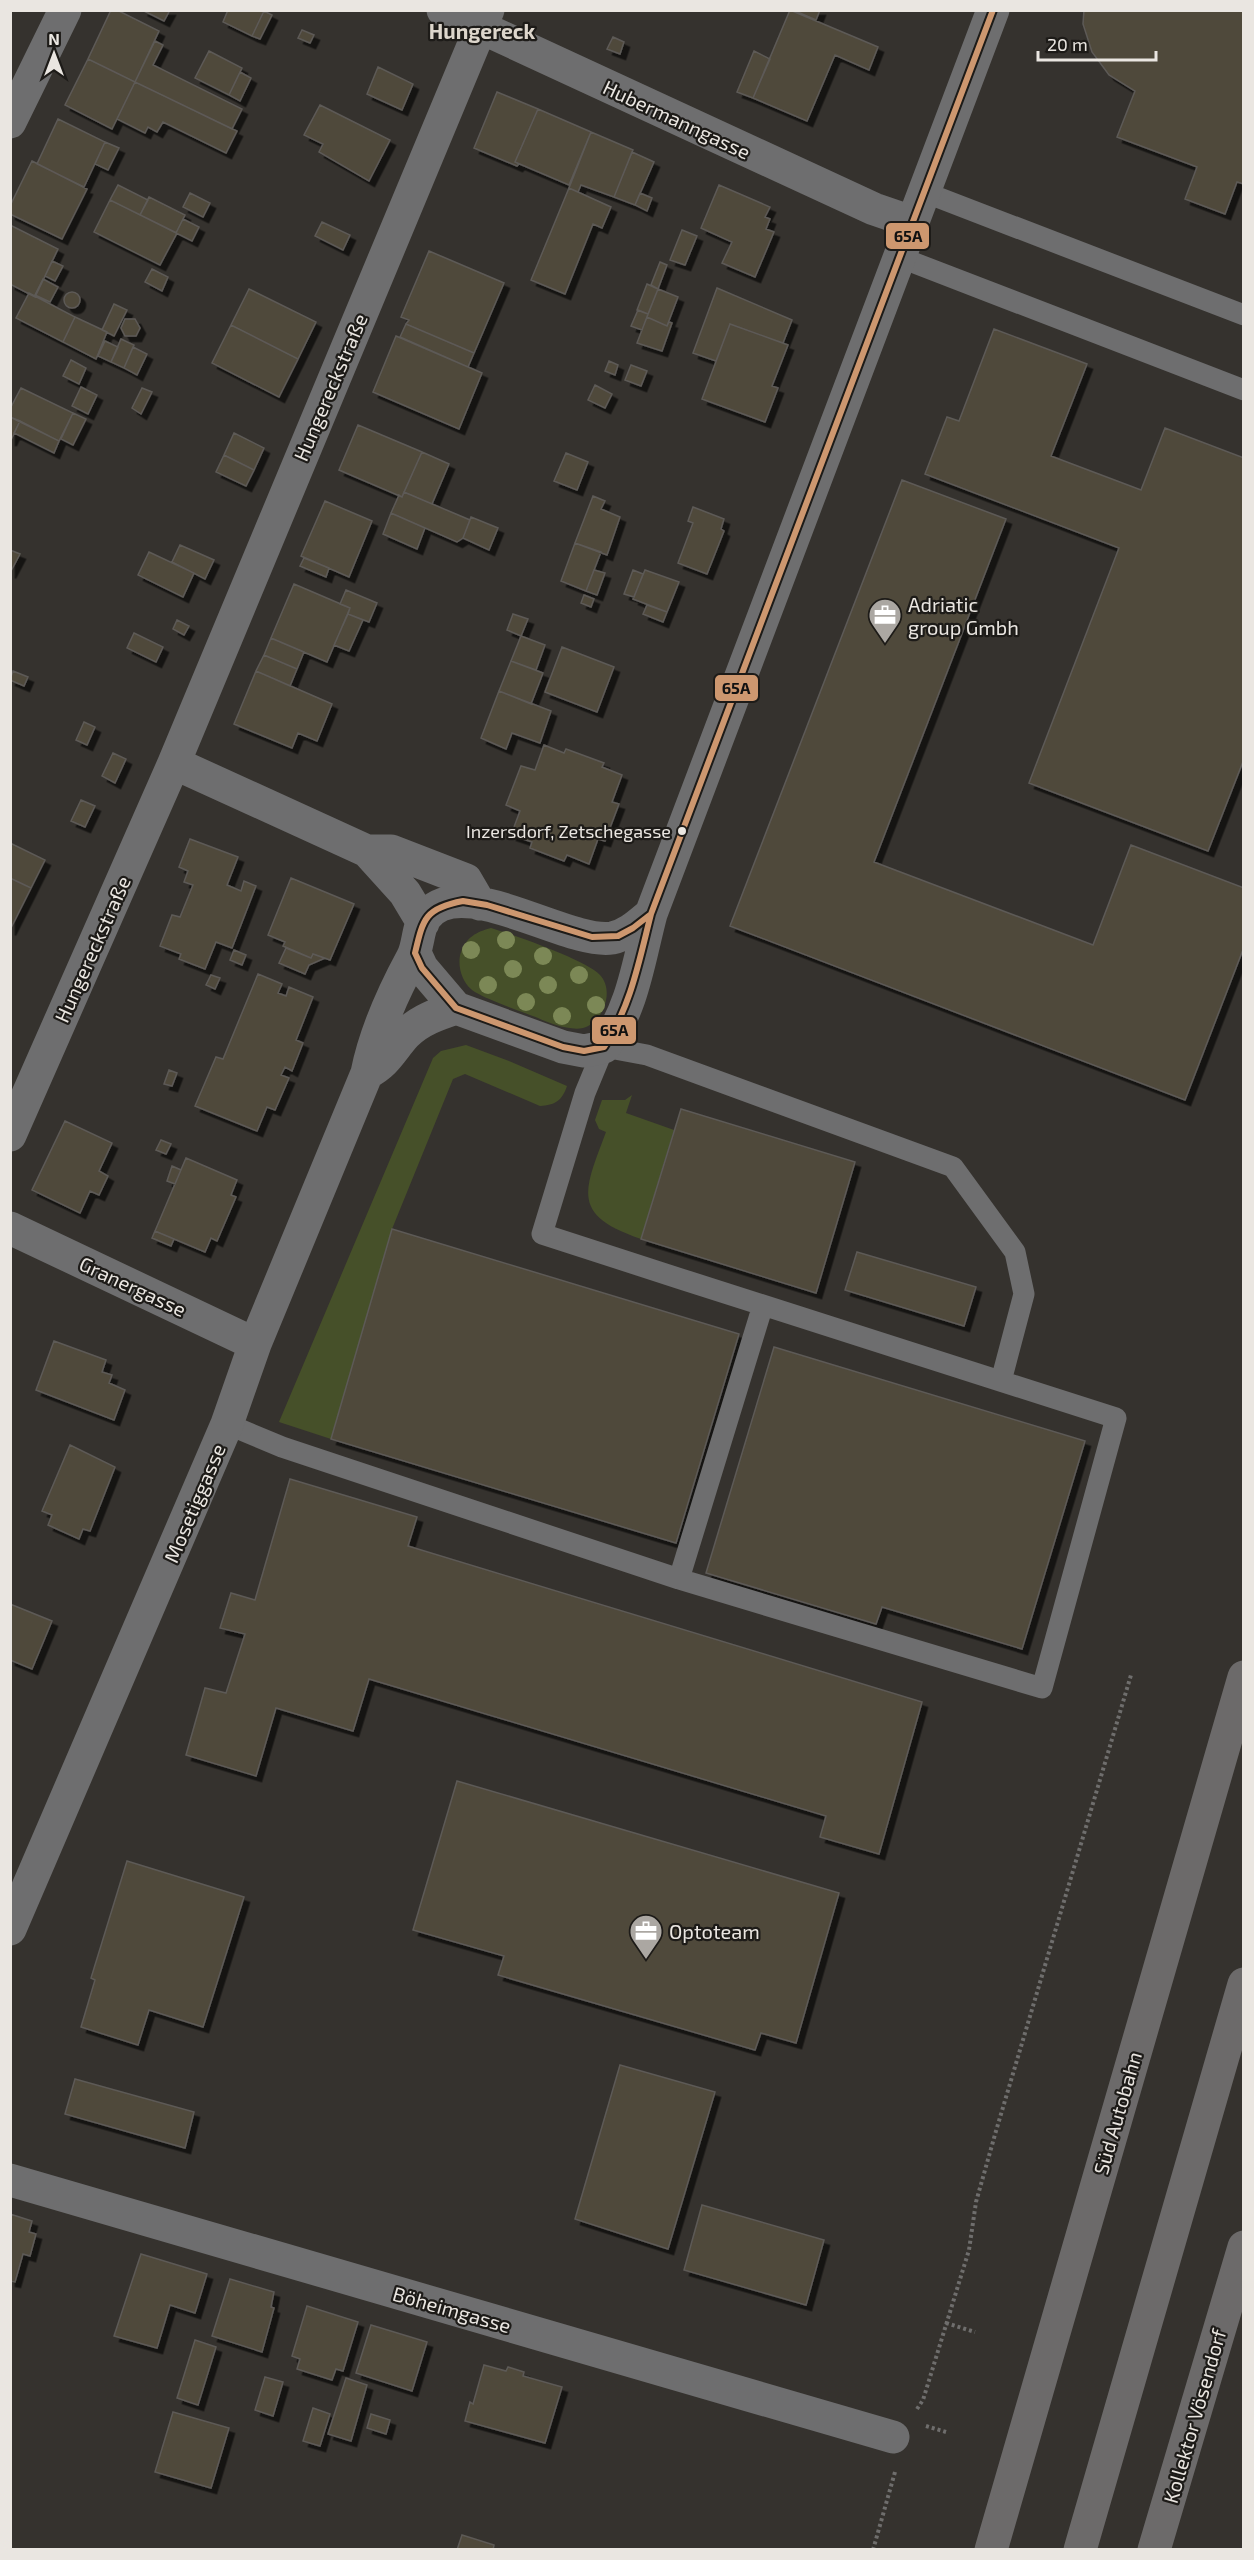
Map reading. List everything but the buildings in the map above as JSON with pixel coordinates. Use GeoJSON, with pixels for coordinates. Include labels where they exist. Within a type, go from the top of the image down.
{"type":"FeatureCollection","features":[{"type":"Feature","properties":{"kind":"highway","name":"Süd Autobahn"},"geometry":{"type":"LineString","coordinates":[[991,2550],[1244,1677]]}},
{"type":"Feature","properties":{"kind":"highway"},"geometry":{"type":"LineString","coordinates":[[1080,2550],[1244,1984]]}},
{"type":"Feature","properties":{"kind":"highway","name":"Kollektor Vösendorf"},"geometry":{"type":"LineString","coordinates":[[1155,2550],[1244,2247]]}},
{"type":"Feature","properties":{"kind":"street"},"geometry":{"type":"LineString","coordinates":[[10,122],[65,10]]}},
{"type":"Feature","properties":{"kind":"street","name":"Hubermanngasse"},"geometry":{"type":"LineString","coordinates":[[443,10],[484,20],[874,209],[912,222]]}},
{"type":"Feature","properties":{"kind":"street"},"geometry":{"type":"LineString","coordinates":[[174,763],[366,851],[405,893],[419,938],[422,968],[456,1008],[562,1047],[584,1051],[604,1047],[617,1030],[627,1007],[651,914],[993,10]]}},
{"type":"Feature","properties":{"kind":"street","name":"Hungereckstraße"},"geometry":{"type":"LineString","coordinates":[[10,1135],[174,763],[484,20]]}},
{"type":"Feature","properties":{"kind":"street"},"geometry":{"type":"LineString","coordinates":[[366,851],[391,851],[466,880],[480,904]]}},
{"type":"Feature","properties":{"kind":"street"},"geometry":{"type":"LineString","coordinates":[[419,938],[432,911],[458,901],[480,904],[594,937],[612,938],[624,934],[651,914]]}},
{"type":"Feature","properties":{"kind":"street","name":"Mosetiggasse"},"geometry":{"type":"LineString","coordinates":[[10,1929],[227,1424],[255,1344],[367,1072],[372,1047],[419,938]]}},
{"type":"Feature","properties":{"kind":"street","name":"Mosetiggasse"},"geometry":{"type":"LineString","coordinates":[[367,1072],[380,1066],[408,1032],[431,1016],[456,1008]]}},
{"type":"Feature","properties":{"kind":"street","name":"Granergasse"},"geometry":{"type":"LineString","coordinates":[[10,1228],[255,1344]]}},
{"type":"Feature","properties":{"kind":"street","name":"Böheimgasse"},"geometry":{"type":"LineString","coordinates":[[10,2180],[892,2438]]}},
{"type":"Feature","properties":{"kind":"lane"},"geometry":{"type":"LineString","coordinates":[[924,192],[1244,315]]}},
{"type":"Feature","properties":{"kind":"lane"},"geometry":{"type":"LineString","coordinates":[[899,257],[1244,390]]}},
{"type":"Feature","properties":{"kind":"lane"},"geometry":{"type":"LineString","coordinates":[[227,1424],[282,1447],[679,1579],[1042,1688],[1116,1418],[542,1234],[585,1093],[604,1047],[647,1055],[953,1167],[1015,1252],[1024,1294],[1001,1381]]}},
{"type":"Feature","properties":{"kind":"lane"},"geometry":{"type":"LineString","coordinates":[[679,1579],[763,1305]]}},
{"type":"Feature","properties":{"kind":"path"},"geometry":{"type":"LineString","coordinates":[[914,2413],[923,2400],[969,2250],[976,2202],[1131,1675]]}},
{"type":"Feature","properties":{"kind":"path"},"geometry":{"type":"LineString","coordinates":[[946,2323],[975,2332]]}},
{"type":"Feature","properties":{"kind":"path"},"geometry":{"type":"LineString","coordinates":[[922,2424],[946,2432]]}},
{"type":"Feature","properties":{"kind":"path"},"geometry":{"type":"LineString","coordinates":[[873,2550],[904,2441],[892,2438]]}},
{"type":"Feature","properties":{"kind":"green space"},"geometry":{"type":"Polygon","coordinates":[[[491,928],[565,955],[600,975],[606,989],[606,997],[605,1006],[596,1020],[583,1028],[560,1026],[492,1000],[471,989],[461,972],[459,962],[461,952],[466,942],[473,936],[491,928]]]}},
{"type":"Feature","properties":{"kind":"green space"},"geometry":{"type":"Polygon","coordinates":[[[466,1045],[567,1086],[565,1091],[557,1101],[550,1105],[540,1106],[465,1074],[453,1079],[392,1229],[331,1439],[279,1422],[433,1058],[441,1051],[466,1045]]]}},
{"type":"Feature","properties":{"kind":"green space"},"geometry":{"type":"Polygon","coordinates":[[[632,1095],[626,1113],[674,1130],[641,1239],[618,1230],[602,1220],[593,1210],[589,1199],[592,1170],[606,1132],[599,1129],[595,1120],[602,1100],[625,1100],[632,1095]]]}},
{"type":"Feature","properties":{"kind":"transit line","name":"65A"},"geometry":{"type":"LineString","coordinates":[[651,914],[993,10]]}},
{"type":"Feature","properties":{"kind":"transit line","name":"65A"},"geometry":{"type":"LineString","coordinates":[[463,901],[487,905],[592,937],[618,936],[651,914],[628,999],[604,1047],[584,1051],[563,1047],[456,1008],[422,968],[415,953],[428,917],[441,907],[463,901]]}},
{"type":"Feature","properties":{"kind":"place","name":"Adriatic group Gmbh"},"geometry":{"type":"Point","coordinates":[885,644]}},
{"type":"Feature","properties":{"kind":"place","name":"Inzersdorf, Zetschegasse"},"geometry":{"type":"Point","coordinates":[682,831]}},
{"type":"Feature","properties":{"kind":"place","name":"Optoteam"},"geometry":{"type":"Point","coordinates":[646,1960]}},
{"type":"Feature","properties":{"kind":"district","name":"Hungereck"},"geometry":{"type":"Point","coordinates":[482,30]}}]}
